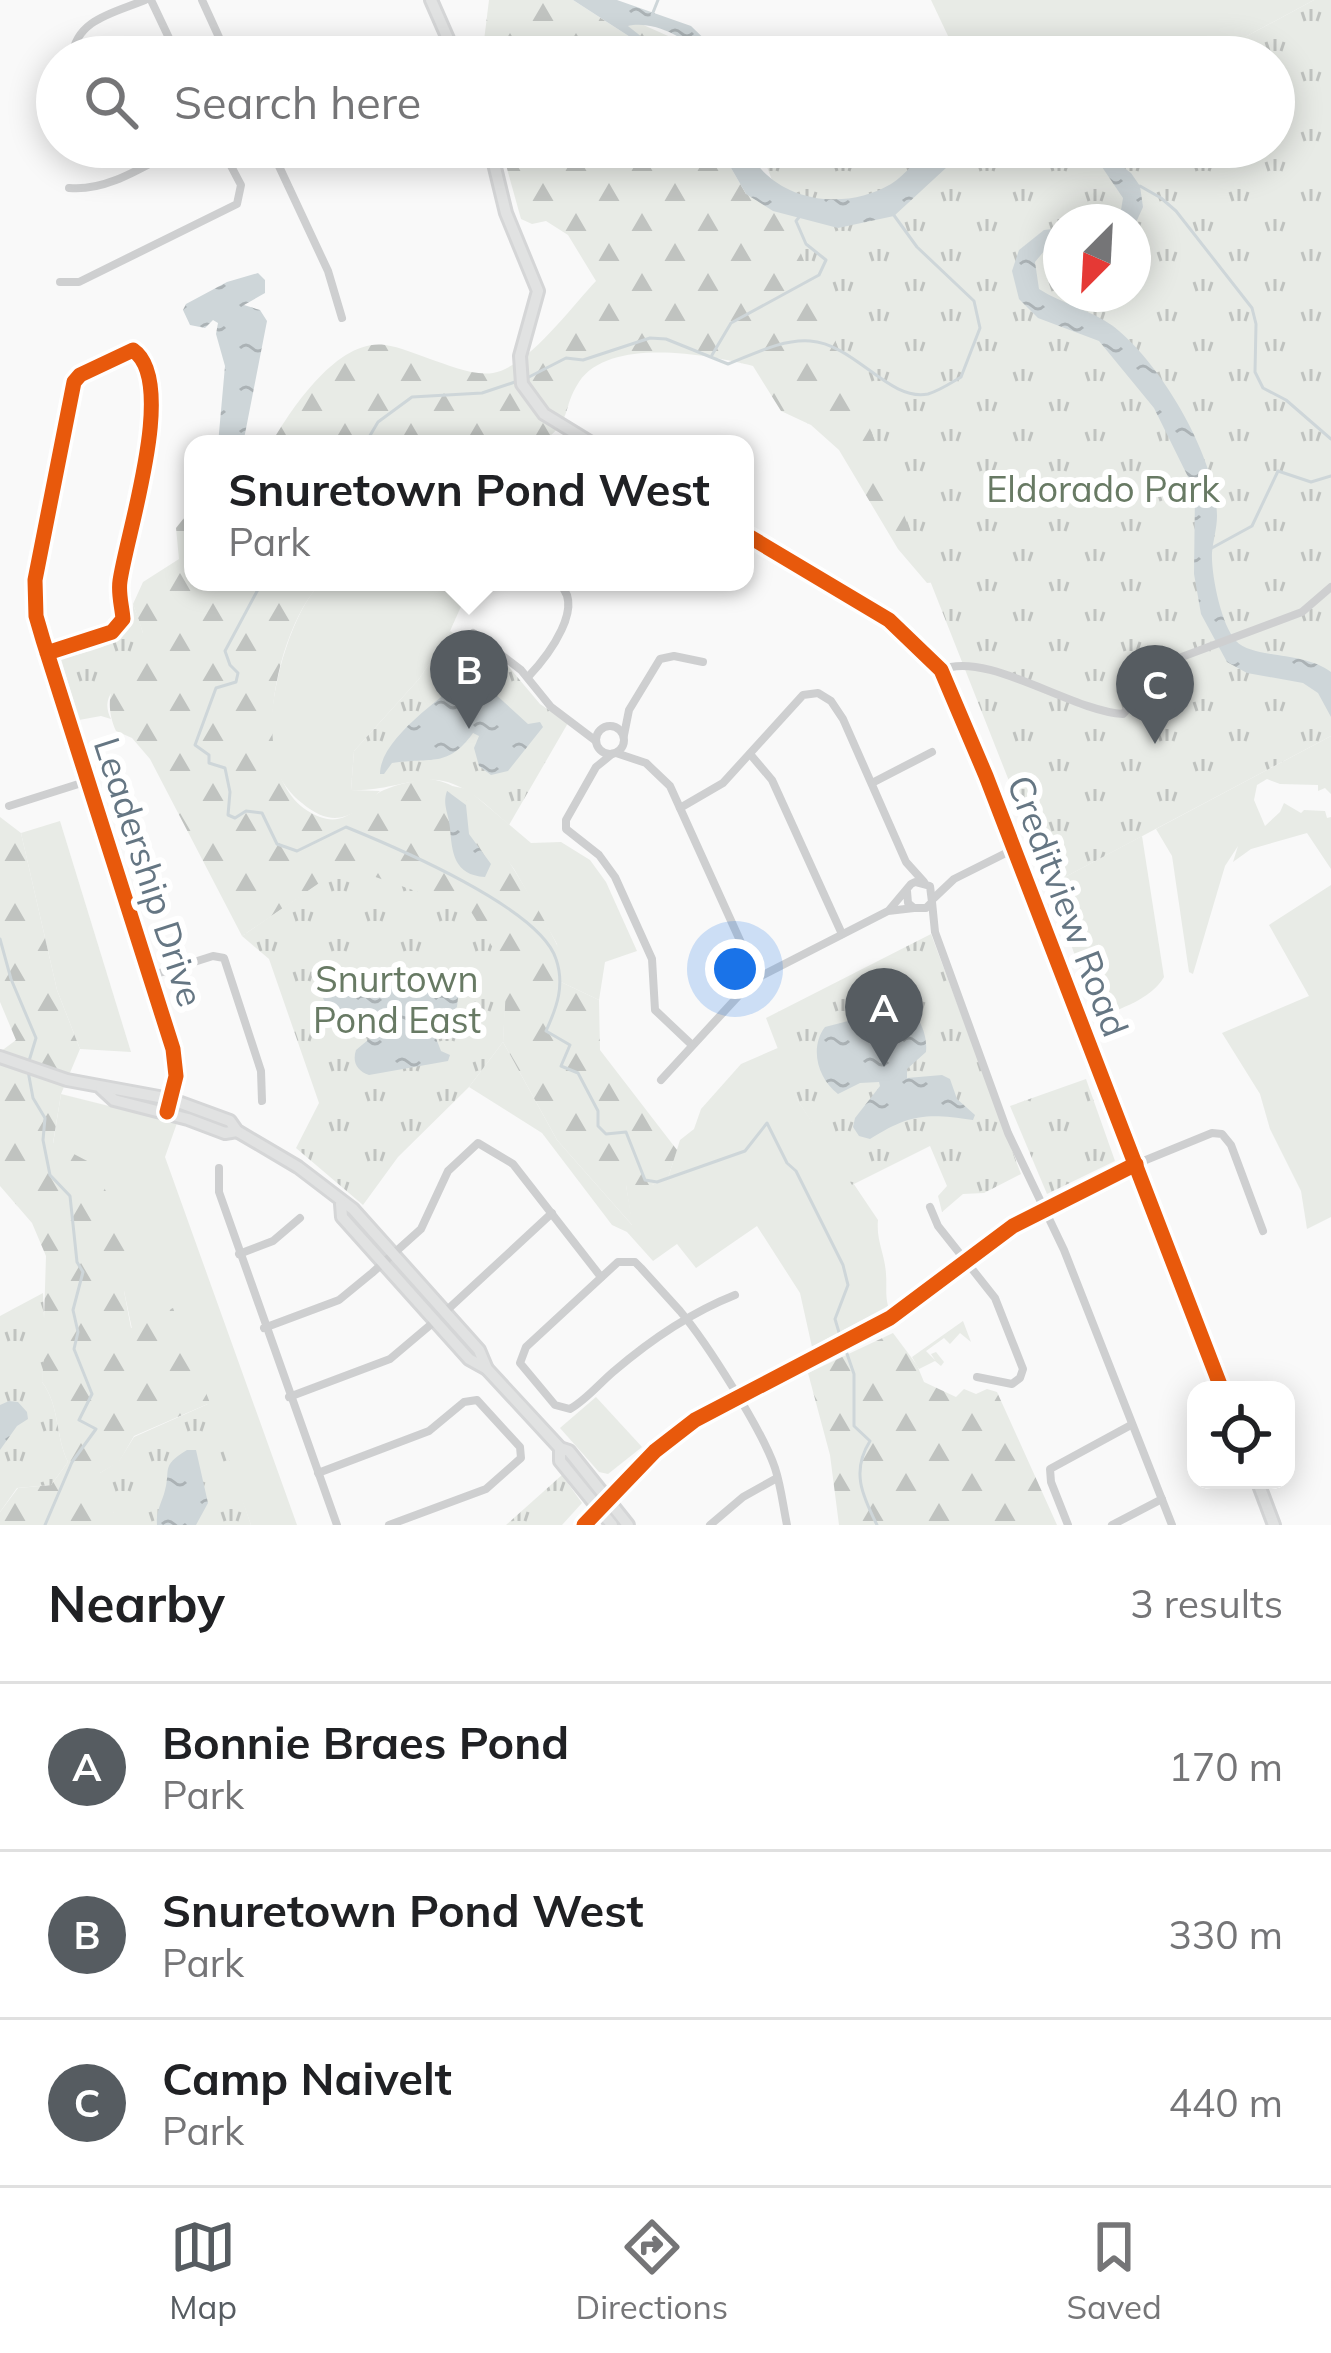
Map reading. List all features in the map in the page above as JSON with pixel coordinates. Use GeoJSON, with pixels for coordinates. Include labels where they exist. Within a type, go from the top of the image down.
{"type":"FeatureCollection","features":[{"type":"Feature","properties":{"kind":"street"},"geometry":{"type":"LineString","coordinates":[[77,36],[86,25],[148,0],[167,36]]}},
{"type":"Feature","properties":{"kind":"street"},"geometry":{"type":"LineString","coordinates":[[202,0],[219,36]]}},
{"type":"Feature","properties":{"kind":"street"},"geometry":{"type":"LineString","coordinates":[[431,0],[447,36]]}},
{"type":"Feature","properties":{"kind":"street"},"geometry":{"type":"LineString","coordinates":[[69,188],[104,185],[139,168]]}},
{"type":"Feature","properties":{"kind":"street"},"geometry":{"type":"LineString","coordinates":[[60,282],[80,282],[232,208],[241,198],[241,185],[232,168]]}},
{"type":"Feature","properties":{"kind":"street"},"geometry":{"type":"LineString","coordinates":[[280,168],[328,271],[342,318]]}},
{"type":"Feature","properties":{"kind":"street"},"geometry":{"type":"LineString","coordinates":[[495,168],[506,213],[538,292],[520,356],[522,384],[544,414],[578,435]]}},
{"type":"Feature","properties":{"kind":"street","name":"Leadership Drive"},"geometry":{"type":"LineString","coordinates":[[47,652],[112,632],[123,619],[121,577],[153,402],[149,371],[133,350],[80,375],[72,386],[35,580],[36,616],[47,652],[150,976],[176,1064],[168,1106]]}},
{"type":"Feature","properties":{"kind":"street","name":"Creditview Road"},"geometry":{"type":"LineString","coordinates":[[754,539],[890,620],[941,670],[1219,1381]]}},
{"type":"Feature","properties":{"kind":"street"},"geometry":{"type":"LineString","coordinates":[[941,670],[954,664],[991,672],[1102,712],[1123,714],[1153,685],[1166,664],[1302,613],[1331,587]]}},
{"type":"Feature","properties":{"kind":"street"},"geometry":{"type":"LineString","coordinates":[[528,677],[560,634],[569,599],[565,591]]}},
{"type":"Feature","properties":{"kind":"street"},"geometry":{"type":"LineString","coordinates":[[472,633],[528,677],[546,702],[597,743],[640,759]]}},
{"type":"Feature","properties":{"kind":"street"},"geometry":{"type":"LineString","coordinates":[[692,1045],[655,1010],[652,959],[615,878],[599,855],[566,829],[569,813],[596,767],[614,753],[624,737],[629,710],[660,659],[674,656],[703,662]]}},
{"type":"Feature","properties":{"kind":"street"},"geometry":{"type":"LineString","coordinates":[[680,808],[719,786],[803,695],[818,693],[838,711],[906,862],[933,900],[935,932],[1008,1133],[1064,1250],[1172,1525]]}},
{"type":"Feature","properties":{"kind":"street"},"geometry":{"type":"LineString","coordinates":[[596,767],[597,743],[607,726],[629,710]]}},
{"type":"Feature","properties":{"kind":"street"},"geometry":{"type":"LineString","coordinates":[[576,722],[607,726],[664,778],[758,978]]}},
{"type":"Feature","properties":{"kind":"street"},"geometry":{"type":"LineString","coordinates":[[872,783],[932,752]]}},
{"type":"Feature","properties":{"kind":"street"},"geometry":{"type":"LineString","coordinates":[[750,754],[772,780],[842,934]]}},
{"type":"Feature","properties":{"kind":"street"},"geometry":{"type":"LineString","coordinates":[[8,806],[88,781]]}},
{"type":"Feature","properties":{"kind":"street"},"geometry":{"type":"LineString","coordinates":[[661,1080],[738,993],[758,978],[888,911],[926,908],[954,880],[1014,849]]}},
{"type":"Feature","properties":{"kind":"street"},"geometry":{"type":"LineString","coordinates":[[906,862],[906,899],[935,932]]}},
{"type":"Feature","properties":{"kind":"street"},"geometry":{"type":"LineString","coordinates":[[888,911],[907,889],[954,880]]}},
{"type":"Feature","properties":{"kind":"street"},"geometry":{"type":"LineString","coordinates":[[150,976],[212,956],[224,958],[261,1072],[262,1101]]}},
{"type":"Feature","properties":{"kind":"street"},"geometry":{"type":"LineString","coordinates":[[0,1057],[101,1088],[114,1100],[168,1106],[225,1133],[237,1131],[298,1167],[341,1204],[342,1217],[478,1350],[487,1369],[560,1448],[560,1461],[628,1525]]}},
{"type":"Feature","properties":{"kind":"street"},"geometry":{"type":"LineString","coordinates":[[584,1525],[675,1435],[735,1396],[890,1318],[1000,1234],[1136,1164],[1212,1133],[1222,1134],[1231,1145],[1263,1231]]}},
{"type":"Feature","properties":{"kind":"street"},"geometry":{"type":"LineString","coordinates":[[264,1328],[339,1300],[388,1259],[421,1229],[448,1171],[474,1144],[483,1144],[510,1160],[602,1277]]}},
{"type":"Feature","properties":{"kind":"street"},"geometry":{"type":"LineString","coordinates":[[220,1168],[218,1192],[337,1525]]}},
{"type":"Feature","properties":{"kind":"street"},"geometry":{"type":"LineString","coordinates":[[930,1207],[938,1226],[995,1298],[1023,1369],[1021,1378],[1012,1384],[977,1376]]}},
{"type":"Feature","properties":{"kind":"street"},"geometry":{"type":"LineString","coordinates":[[289,1397],[390,1359],[552,1214]]}},
{"type":"Feature","properties":{"kind":"street"},"geometry":{"type":"LineString","coordinates":[[239,1254],[273,1241],[300,1218]]}},
{"type":"Feature","properties":{"kind":"street"},"geometry":{"type":"LineString","coordinates":[[735,1295],[688,1321],[616,1369],[575,1407],[559,1408],[523,1369],[521,1355],[602,1277],[624,1259],[635,1262],[688,1321],[735,1396],[777,1478],[787,1525]]}},
{"type":"Feature","properties":{"kind":"street"},"geometry":{"type":"LineString","coordinates":[[318,1473],[429,1431],[464,1402],[477,1400],[520,1447],[521,1458],[486,1489],[418,1520],[389,1525]]}},
{"type":"Feature","properties":{"kind":"street"},"geometry":{"type":"LineString","coordinates":[[1068,1525],[1050,1469],[1131,1425]]}},
{"type":"Feature","properties":{"kind":"street"},"geometry":{"type":"LineString","coordinates":[[710,1525],[743,1497],[777,1478]]}},
{"type":"Feature","properties":{"kind":"street"},"geometry":{"type":"LineString","coordinates":[[1260,1489],[1274,1525]]}},
{"type":"Feature","properties":{"kind":"street"},"geometry":{"type":"LineString","coordinates":[[1112,1525],[1162,1499]]}},
{"type":"Feature","properties":{"kind":"street"},"geometry":{"type":"LineString","coordinates":[[604,1503],[612,1525]]}},
{"type":"Feature","properties":{"kind":"green space"},"geometry":{"type":"Polygon","coordinates":[[[489,0],[573,0],[629,36],[485,36],[489,0]]]}},
{"type":"Feature","properties":{"kind":"green space"},"geometry":{"type":"Polygon","coordinates":[[[931,0],[1314,0],[1247,36],[948,36],[931,0]]]}},
{"type":"Feature","properties":{"kind":"green space","name":"Eldorado Park"},"geometry":{"type":"Polygon","coordinates":[[[1314,0],[1331,0],[1331,736],[1050,885],[767,168],[1295,168],[1295,36],[1247,36],[1314,0]]]}},
{"type":"Feature","properties":{"kind":"green space"},"geometry":{"type":"Polygon","coordinates":[[[639,23],[668,36],[637,36],[628,26],[639,23]]]}},
{"type":"Feature","properties":{"kind":"green space"},"geometry":{"type":"Polygon","coordinates":[[[507,168],[731,168],[746,194],[1043,220],[1043,274],[937,582],[927,583],[898,549],[839,450],[811,425],[781,411],[753,366],[687,354],[613,359],[579,382],[552,435],[277,435],[318,379],[350,353],[367,346],[402,349],[477,373],[506,368],[535,348],[596,281],[568,235],[546,221],[532,224],[521,219],[507,168]]]}},
{"type":"Feature","properties":{"kind":"green space"},"geometry":{"type":"Polygon","coordinates":[[[184,518],[184,591],[315,591],[291,633],[273,705],[273,741],[280,774],[295,800],[320,817],[339,819],[384,790],[428,779],[454,787],[497,844],[560,951],[565,965],[561,982],[599,1000],[600,1050],[677,1150],[668,1178],[652,1185],[626,1185],[633,1226],[557,1140],[503,1042],[506,971],[344,867],[242,936],[150,759],[132,738],[116,731],[111,717],[115,680],[143,633],[133,604],[143,582],[179,559],[176,528],[184,518]]]}},
{"type":"Feature","properties":{"kind":"green space"},"geometry":{"type":"Polygon","coordinates":[[[314,591],[468,591],[450,631],[419,679],[354,751],[351,790],[380,791],[343,817],[324,816],[298,800],[277,771],[272,746],[280,669],[314,591]]]}},
{"type":"Feature","properties":{"kind":"green space"},"geometry":{"type":"Polygon","coordinates":[[[133,604],[145,641],[141,663],[113,690],[108,707],[111,719],[79,720],[61,659],[119,637],[127,629],[133,604]]]}},
{"type":"Feature","properties":{"kind":"green space"},"geometry":{"type":"Polygon","coordinates":[[[450,631],[508,666],[540,704],[568,723],[509,825],[472,794],[439,780],[351,790],[354,751],[419,679],[450,631]]]}},
{"type":"Feature","properties":{"kind":"green space"},"geometry":{"type":"Polygon","coordinates":[[[1331,736],[1331,794],[1325,788],[1318,791],[1318,785],[1267,779],[1257,785],[1254,800],[1265,826],[1284,803],[1301,813],[1325,811],[1331,817],[1331,869],[1307,833],[1251,849],[1233,862],[1238,846],[1225,866],[1193,974],[1189,972],[1172,856],[1156,829],[1331,736]]]}},
{"type":"Feature","properties":{"kind":"green space"},"geometry":{"type":"Polygon","coordinates":[[[452,786],[467,789],[531,843],[561,842],[590,860],[606,882],[637,951],[605,962],[599,1000],[561,982],[557,944],[514,869],[452,786]]]}},
{"type":"Feature","properties":{"kind":"green space"},"geometry":{"type":"Polygon","coordinates":[[[0,817],[21,833],[57,990],[80,1049],[61,1094],[53,1143],[91,1163],[143,1261],[124,1291],[131,1328],[173,1308],[210,1403],[134,1436],[119,1462],[100,1473],[114,1525],[0,1525],[0,1512],[18,1488],[51,1485],[68,1462],[52,1401],[42,1382],[46,1256],[32,1223],[0,1186],[0,1052],[16,1040],[0,1002],[0,817]]]}},
{"type":"Feature","properties":{"kind":"green space"},"geometry":{"type":"Polygon","coordinates":[[[60,821],[131,1052],[80,1049],[57,990],[21,833],[60,821]]]}},
{"type":"Feature","properties":{"kind":"green space"},"geometry":{"type":"Polygon","coordinates":[[[1142,836],[1164,977],[1143,997],[1097,1018],[1050,885],[1142,836]]]}},
{"type":"Feature","properties":{"kind":"green space","name":"Snurtown Pond East"},"geometry":{"type":"Polygon","coordinates":[[[344,866],[470,910],[507,971],[503,1042],[469,1087],[398,1157],[363,1205],[296,1148],[319,1103],[269,959],[242,936],[344,866]]]}},
{"type":"Feature","properties":{"kind":"green space"},"geometry":{"type":"Polygon","coordinates":[[[1331,885],[1331,1217],[1307,1229],[1301,1191],[1270,1129],[1260,1094],[1222,1033],[1309,996],[1269,925],[1331,885]]]}},
{"type":"Feature","properties":{"kind":"green space"},"geometry":{"type":"Polygon","coordinates":[[[931,934],[1021,1174],[984,1193],[963,1194],[942,1212],[938,1196],[947,1186],[930,1146],[852,1185],[798,1101],[766,1018],[931,934]]]}},
{"type":"Feature","properties":{"kind":"green space"},"geometry":{"type":"Polygon","coordinates":[[[503,1042],[557,1140],[632,1225],[626,1185],[652,1185],[668,1178],[680,1140],[694,1129],[701,1109],[741,1064],[780,1047],[798,1101],[878,1220],[888,1306],[812,1347],[800,1293],[757,1226],[696,1268],[677,1244],[653,1261],[627,1232],[612,1225],[542,1133],[469,1087],[503,1042]]]}},
{"type":"Feature","properties":{"kind":"green space"},"geometry":{"type":"Polygon","coordinates":[[[1086,1079],[1115,1161],[1047,1194],[1010,1106],[1086,1079]]]}},
{"type":"Feature","properties":{"kind":"green space"},"geometry":{"type":"Polygon","coordinates":[[[61,1094],[177,1123],[165,1157],[297,1525],[251,1525],[173,1309],[132,1329],[124,1291],[53,1144],[61,1094]]]}},
{"type":"Feature","properties":{"kind":"green space"},"geometry":{"type":"Polygon","coordinates":[[[43,1293],[42,1382],[52,1401],[68,1462],[51,1485],[17,1488],[0,1512],[0,1316],[43,1293]]]}},
{"type":"Feature","properties":{"kind":"green space"},"geometry":{"type":"Polygon","coordinates":[[[963,1321],[971,1342],[960,1333],[950,1344],[944,1338],[926,1351],[935,1360],[931,1354],[936,1352],[944,1362],[941,1366],[935,1361],[919,1369],[912,1357],[963,1321]]]}},
{"type":"Feature","properties":{"kind":"green space"},"geometry":{"type":"Polygon","coordinates":[[[893,1333],[924,1382],[956,1397],[964,1389],[976,1394],[987,1389],[997,1392],[1057,1525],[839,1525],[830,1455],[808,1373],[893,1333]]]}},
{"type":"Feature","properties":{"kind":"green space"},"geometry":{"type":"Polygon","coordinates":[[[596,1397],[642,1447],[608,1474],[599,1472],[560,1428],[596,1397]]]}},
{"type":"Feature","properties":{"kind":"green space"},"geometry":{"type":"Polygon","coordinates":[[[210,1403],[251,1525],[114,1525],[114,1513],[93,1489],[100,1473],[119,1461],[134,1437],[210,1403]]]}},
{"type":"Feature","properties":{"kind":"green space"},"geometry":{"type":"Polygon","coordinates":[[[562,1475],[582,1503],[562,1525],[506,1525],[562,1475]]]}},
{"type":"Feature","properties":{"kind":"water"},"geometry":{"type":"Polygon","coordinates":[[[573,0],[617,0],[691,26],[701,36],[676,36],[637,25],[628,26],[641,36],[629,36],[573,0]]]}},
{"type":"Feature","properties":{"kind":"water"},"geometry":{"type":"Polygon","coordinates":[[[731,168],[761,168],[790,190],[830,199],[872,193],[910,168],[946,168],[894,216],[838,228],[773,211],[746,194],[731,168]]]}},
{"type":"Feature","properties":{"kind":"water"},"geometry":{"type":"Polygon","coordinates":[[[1103,168],[1124,168],[1140,186],[1143,204],[1122,204],[1123,198],[1103,168]]]}},
{"type":"Feature","properties":{"kind":"water"},"geometry":{"type":"Polygon","coordinates":[[[1043,231],[1043,252],[1035,262],[1043,312],[1086,312],[1113,326],[1166,386],[1196,439],[1214,492],[1213,573],[1231,633],[1244,647],[1307,661],[1331,672],[1331,717],[1318,693],[1303,683],[1247,673],[1227,662],[1201,614],[1194,574],[1195,491],[1154,408],[1099,341],[1038,318],[1019,299],[1012,271],[1019,250],[1043,231]]]}},
{"type":"Feature","properties":{"kind":"water"},"geometry":{"type":"Polygon","coordinates":[[[258,273],[265,280],[265,293],[244,305],[260,310],[267,321],[245,435],[219,435],[225,366],[216,334],[218,323],[213,320],[205,328],[190,325],[183,310],[227,282],[258,273]]]}},
{"type":"Feature","properties":{"kind":"water"},"geometry":{"type":"Polygon","coordinates":[[[471,672],[528,724],[540,722],[543,727],[508,771],[491,775],[479,766],[474,748],[479,736],[473,733],[447,756],[392,763],[380,774],[383,760],[402,732],[471,672]]]}},
{"type":"Feature","properties":{"kind":"water"},"geometry":{"type":"Polygon","coordinates":[[[447,791],[466,805],[469,834],[491,864],[485,877],[467,872],[457,861],[445,805],[447,791]]]}},
{"type":"Feature","properties":{"kind":"water"},"geometry":{"type":"Polygon","coordinates":[[[322,963],[369,976],[418,968],[459,989],[457,1007],[434,1033],[441,1051],[450,1055],[448,1061],[369,1075],[361,1071],[355,1062],[356,1050],[387,1024],[329,1007],[313,973],[322,963]]]}},
{"type":"Feature","properties":{"kind":"water"},"geometry":{"type":"Polygon","coordinates":[[[892,999],[907,1004],[925,1037],[926,1052],[907,1069],[907,1078],[942,1075],[950,1079],[957,1099],[975,1115],[973,1120],[919,1117],[870,1139],[859,1136],[853,1127],[855,1118],[879,1082],[860,1083],[838,1094],[821,1072],[817,1044],[825,1027],[852,1020],[892,999]]]}},
{"type":"Feature","properties":{"kind":"water"},"geometry":{"type":"Polygon","coordinates":[[[18,1402],[28,1419],[0,1450],[0,1405],[18,1402]]]}},
{"type":"Feature","properties":{"kind":"water"},"geometry":{"type":"Polygon","coordinates":[[[187,1450],[196,1450],[208,1503],[196,1525],[157,1525],[170,1465],[187,1450]]]}},
{"type":"Feature","properties":{"kind":"waterway"},"geometry":{"type":"LineString","coordinates":[[652,15],[658,0]]}},
{"type":"Feature","properties":{"kind":"waterway"},"geometry":{"type":"LineString","coordinates":[[1140,186],[1176,211],[1252,308],[1255,372],[1263,388],[1286,400],[1331,439]]}},
{"type":"Feature","properties":{"kind":"waterway"},"geometry":{"type":"LineString","coordinates":[[527,378],[566,358],[583,360],[650,338],[666,339],[728,364],[779,345],[810,341],[842,352],[899,390],[936,391],[961,377],[980,328],[974,301],[917,247],[893,214]]}},
{"type":"Feature","properties":{"kind":"waterway"},"geometry":{"type":"LineString","coordinates":[[712,355],[731,323],[819,275],[826,260],[806,244],[796,221],[800,216]]}},
{"type":"Feature","properties":{"kind":"waterway"},"geometry":{"type":"LineString","coordinates":[[370,435],[378,422],[412,397],[482,393],[515,382]]}},
{"type":"Feature","properties":{"kind":"waterway"},"geometry":{"type":"LineString","coordinates":[[1210,549],[1252,526],[1278,471],[1311,482],[1331,476]]}},
{"type":"Feature","properties":{"kind":"waterway"},"geometry":{"type":"LineString","coordinates":[[257,591],[225,651],[238,673],[236,682],[216,688],[195,745],[209,755],[209,763],[225,768],[228,815],[262,813],[277,844],[297,851],[346,827],[463,881],[523,920],[544,940],[559,969],[558,996],[546,1031],[570,1045],[561,1066],[578,1073],[598,1111],[598,1126],[606,1134],[626,1132],[645,1180],[657,1182],[745,1151],[767,1123],[843,1265],[848,1285],[835,1319],[841,1339]]}},
{"type":"Feature","properties":{"kind":"waterway"},"geometry":{"type":"LineString","coordinates":[[0,939],[36,1038],[29,1061]]}},
{"type":"Feature","properties":{"kind":"waterway"},"geometry":{"type":"LineString","coordinates":[[28,1071],[33,1098],[45,1118],[43,1140],[50,1175],[70,1196],[77,1262],[83,1272],[73,1310],[78,1332],[74,1349],[92,1394],[79,1420],[96,1429],[72,1462],[45,1525]]}},
{"type":"Feature","properties":{"kind":"waterway"},"geometry":{"type":"LineString","coordinates":[[845,1348],[854,1374],[854,1426],[870,1441],[861,1463],[861,1483],[877,1525]]}},
{"type":"Feature","properties":{"kind":"cycle path"},"geometry":{"type":"LineString","coordinates":[[47,653],[112,632],[123,619],[120,581],[151,424],[146,367],[133,350],[74,382],[35,580],[36,616],[43,640],[173,1049],[176,1076],[167,1112]]}},
{"type":"Feature","properties":{"kind":"cycle path"},"geometry":{"type":"LineString","coordinates":[[754,539],[889,620],[941,670],[1219,1381]]}},
{"type":"Feature","properties":{"kind":"cycle path"},"geometry":{"type":"LineString","coordinates":[[584,1525],[655,1451],[695,1420],[890,1318],[1013,1226],[1136,1164]]}},
{"type":"Feature","properties":{"kind":"place","name":"Snuretown Pond West"},"geometry":{"type":"Point","coordinates":[469,729]}},
{"type":"Feature","properties":{"kind":"place","name":"Camp Naivelt"},"geometry":{"type":"Point","coordinates":[1155,744]}},
{"type":"Feature","properties":{"kind":"place","name":"Bonnie Braes Pond"},"geometry":{"type":"Point","coordinates":[884,1067]}}]}
